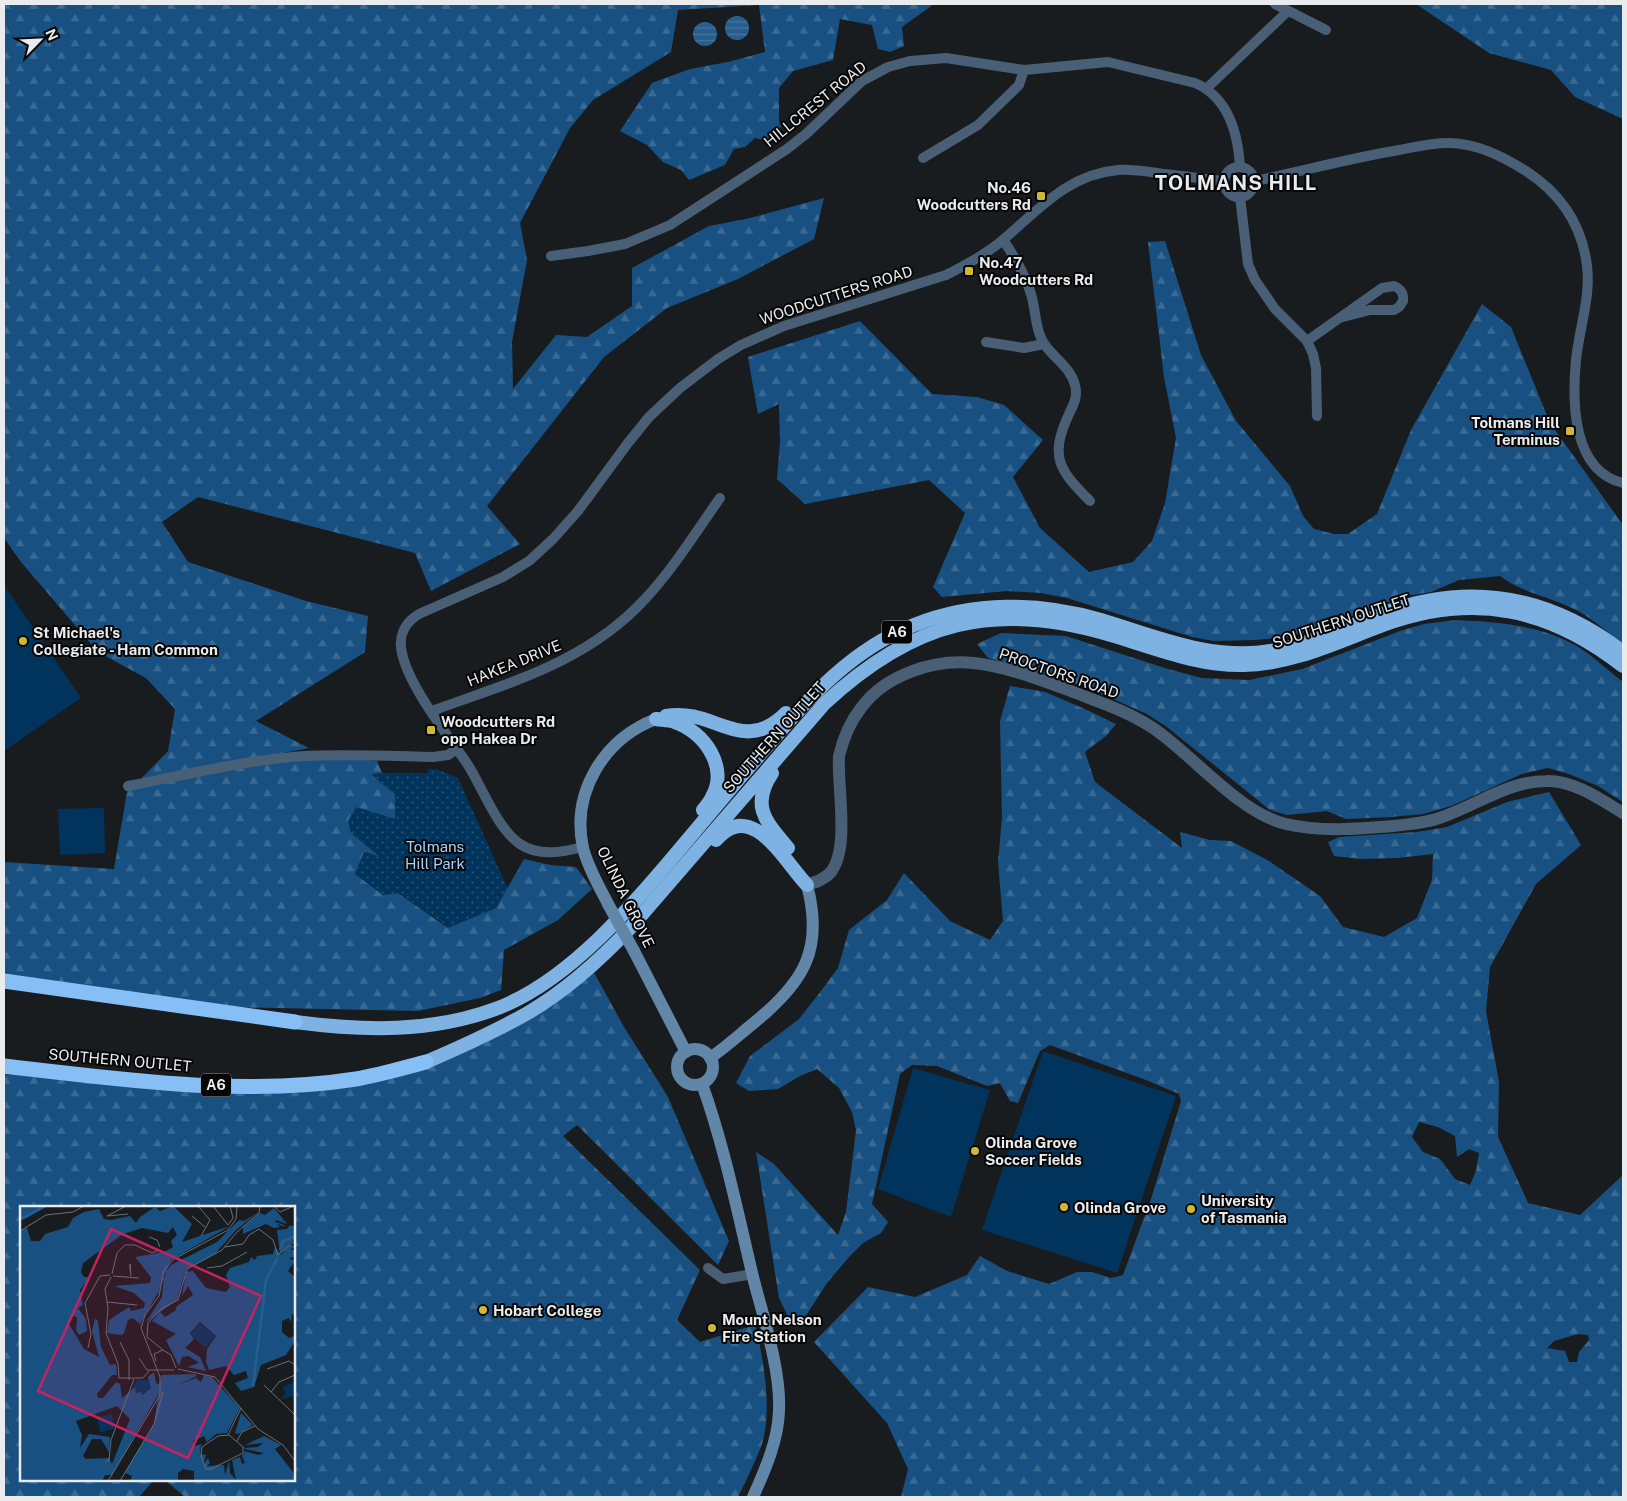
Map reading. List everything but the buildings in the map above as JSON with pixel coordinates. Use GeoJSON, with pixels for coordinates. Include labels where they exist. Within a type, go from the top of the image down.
{"type":"FeatureCollection","features":[{"type":"Feature","properties":{"kind":"highway","name":"SOUTHERN OUTLET"},"geometry":{"type":"LineString","coordinates":[[4,981],[295,1022],[374,1030],[425,1026],[470,1017],[497,1008],[523,996],[538,986],[584,951],[625,912],[784,727],[842,668],[868,648],[912,625],[943,615],[984,608],[1030,607],[1061,610],[1189,647],[1218,653],[1250,653],[1279,650],[1300,644],[1406,606],[1464,596],[1509,600],[1553,611],[1593,630],[1623,652]]}},
{"type":"Feature","properties":{"kind":"highway","name":"SOUTHERN OUTLET"},"geometry":{"type":"LineString","coordinates":[[4,1066],[159,1083],[255,1086],[308,1084],[355,1079],[391,1072],[426,1062],[494,1031],[528,1013],[610,950],[805,724],[836,692],[883,657],[924,635],[966,623],[1018,618],[1055,621],[1094,630],[1183,658],[1243,665],[1273,662],[1309,653],[1384,625],[1421,614],[1471,608],[1510,611],[1546,620],[1586,640],[1623,666]]}},
{"type":"Feature","properties":{"kind":"highway"},"geometry":{"type":"LineString","coordinates":[[656,719],[668,715],[693,716],[742,731],[763,730],[776,722],[817,684],[842,668]]}},
{"type":"Feature","properties":{"kind":"highway"},"geometry":{"type":"LineString","coordinates":[[807,885],[798,861],[765,818],[761,807],[761,794],[764,785],[772,773],[860,673]]}},
{"type":"Feature","properties":{"kind":"highway"},"geometry":{"type":"LineString","coordinates":[[295,1022],[333,1020],[394,1022],[452,1014],[514,993],[572,954],[627,901],[697,819],[713,797],[717,780],[716,768],[707,744],[698,734],[687,727],[674,722],[656,719]]}},
{"type":"Feature","properties":{"kind":"highway"},"geometry":{"type":"LineString","coordinates":[[560,990],[591,972],[626,943],[718,837],[729,828],[743,825],[758,832],[783,854],[807,885]]}},
{"type":"Feature","properties":{"kind":"main road","name":"OLINDA GROVE"},"geometry":{"type":"LineString","coordinates":[[656,719],[624,736],[607,752],[599,763],[590,779],[583,803],[581,830],[583,847],[592,873],[686,1052]]}},
{"type":"Feature","properties":{"kind":"main road"},"geometry":{"type":"LineString","coordinates":[[710,1058],[781,1000],[800,975],[808,957],[813,934],[813,913],[807,885]]}},
{"type":"Feature","properties":{"kind":"main road"},"geometry":{"type":"LineString","coordinates":[[702,1051],[710,1058],[713,1070],[711,1076],[702,1084],[690,1084],[680,1078],[678,1061],[686,1052],[702,1051]]}},
{"type":"Feature","properties":{"kind":"main road"},"geometry":{"type":"LineString","coordinates":[[702,1084],[717,1129],[776,1373],[780,1401],[778,1424],[773,1445],[753,1497]]}},
{"type":"Feature","properties":{"kind":"street"},"geometry":{"type":"LineString","coordinates":[[1276,4],[1326,30]]}},
{"type":"Feature","properties":{"kind":"street"},"geometry":{"type":"LineString","coordinates":[[1240,167],[1238,143],[1233,125],[1223,106],[1207,88],[1215,78],[1288,11]]}},
{"type":"Feature","properties":{"kind":"street","name":"HILLCREST ROAD"},"geometry":{"type":"LineString","coordinates":[[551,256],[625,244],[670,224],[787,149],[806,134],[862,81],[888,68],[910,61],[946,58],[1024,70],[1108,62],[1195,83],[1207,88]]}},
{"type":"Feature","properties":{"kind":"street"},"geometry":{"type":"LineString","coordinates":[[922,158],[978,125],[1018,85],[1024,70]]}},
{"type":"Feature","properties":{"kind":"street"},"geometry":{"type":"LineString","coordinates":[[1255,181],[1376,154],[1448,143],[1463,144],[1492,153],[1507,160],[1545,184],[1558,197],[1571,216],[1582,243],[1587,266],[1587,289],[1576,374],[1577,422],[1580,436],[1587,454],[1596,467],[1609,478],[1623,483]]}},
{"type":"Feature","properties":{"kind":"street"},"geometry":{"type":"LineString","coordinates":[[1240,167],[1249,170],[1255,181],[1249,194],[1240,197],[1230,194],[1224,181],[1227,172],[1240,167]]}},
{"type":"Feature","properties":{"kind":"street","name":"WOODCUTTERS ROAD"},"geometry":{"type":"LineString","coordinates":[[583,847],[538,852],[520,844],[510,836],[408,671],[402,654],[401,640],[406,626],[419,614],[503,577],[535,555],[578,511],[644,423],[680,388],[718,359],[761,335],[806,318],[946,275],[1003,240],[1046,201],[1077,182],[1102,172],[1138,170],[1224,181]]}},
{"type":"Feature","properties":{"kind":"street"},"geometry":{"type":"LineString","coordinates":[[1240,197],[1248,264],[1255,280],[1275,309],[1307,341],[1313,354],[1316,368],[1316,416]]}},
{"type":"Feature","properties":{"kind":"street"},"geometry":{"type":"LineString","coordinates":[[1003,240],[1026,278],[1032,296],[1038,328],[1044,344],[1068,371],[1076,386],[1075,403],[1060,439],[1059,456],[1067,476],[1090,501]]}},
{"type":"Feature","properties":{"kind":"street"},"geometry":{"type":"LineString","coordinates":[[1307,341],[1386,286],[1398,288],[1403,294],[1403,301],[1396,309],[1370,310],[1342,317]]}},
{"type":"Feature","properties":{"kind":"street"},"geometry":{"type":"LineString","coordinates":[[986,342],[1024,348],[1044,344]]}},
{"type":"Feature","properties":{"kind":"street","name":"HAKEA DRIVE"},"geometry":{"type":"LineString","coordinates":[[432,711],[551,666],[602,637],[619,624],[645,599],[720,498]]}},
{"type":"Feature","properties":{"kind":"street","name":"PROCTORS ROAD"},"geometry":{"type":"LineString","coordinates":[[807,885],[818,882],[826,876],[837,859],[841,842],[840,756],[842,743],[853,719],[865,702],[897,678],[928,666],[952,662],[983,664],[1016,673],[1064,688],[1128,714],[1144,722],[1167,738],[1248,806],[1268,818],[1284,824],[1358,829],[1420,823],[1447,816],[1518,785],[1547,780],[1557,781],[1578,789],[1623,812]]}},
{"type":"Feature","properties":{"kind":"street"},"geometry":{"type":"LineString","coordinates":[[128,786],[237,764],[283,758],[304,756],[433,757],[448,755],[457,750]]}},
{"type":"Feature","properties":{"kind":"street"},"geometry":{"type":"LineString","coordinates":[[708,1268],[723,1279],[752,1274]]}},
{"type":"Feature","properties":{"kind":"green space"},"geometry":{"type":"Polygon","coordinates":[[[4,4],[934,4],[902,27],[904,46],[890,52],[878,49],[872,25],[840,19],[833,60],[793,71],[779,88],[779,122],[781,127],[768,141],[755,138],[745,147],[734,149],[725,165],[689,180],[681,170],[663,162],[647,145],[620,131],[652,83],[690,69],[728,62],[765,52],[759,5],[678,10],[671,52],[593,100],[570,128],[520,223],[527,260],[512,342],[513,389],[556,335],[587,337],[632,306],[632,268],[709,226],[746,219],[824,198],[814,239],[738,279],[667,308],[604,357],[487,506],[520,544],[431,591],[415,553],[198,497],[162,522],[188,562],[306,601],[368,616],[365,652],[256,721],[309,748],[140,780],[168,751],[175,709],[146,678],[98,652],[21,562],[4,538],[4,4]]]}},
{"type":"Feature","properties":{"kind":"green space"},"geometry":{"type":"Polygon","coordinates":[[[1416,4],[1623,4],[1623,119],[1575,97],[1551,70],[1489,53],[1416,4]]]}},
{"type":"Feature","properties":{"kind":"green space"},"geometry":{"type":"Polygon","coordinates":[[[1165,241],[1201,355],[1236,421],[1290,486],[1303,516],[1314,529],[1334,534],[1348,534],[1377,514],[1411,430],[1482,304],[1511,327],[1550,423],[1623,525],[1623,644],[1579,612],[1517,586],[1500,576],[1459,580],[1431,592],[1406,596],[1379,605],[1318,629],[1288,637],[1254,640],[1214,641],[1192,637],[1067,598],[1041,593],[1007,591],[942,597],[933,587],[965,513],[929,480],[805,504],[777,479],[780,442],[779,404],[758,414],[748,357],[860,321],[932,394],[977,397],[1004,405],[1043,440],[1013,477],[1040,528],[1089,572],[1133,562],[1152,541],[1165,503],[1176,438],[1164,377],[1148,242],[1165,241]]]}},
{"type":"Feature","properties":{"kind":"green space","name":"St Michael's Collegiate - Ham Common"},"geometry":{"type":"Polygon","coordinates":[[[4,585],[81,698],[4,751],[4,585]]]}},
{"type":"Feature","properties":{"kind":"green space"},"geometry":{"type":"Polygon","coordinates":[[[1456,620],[1520,626],[1551,634],[1580,648],[1623,682],[1623,802],[1598,786],[1548,768],[1522,774],[1451,806],[1423,814],[1346,819],[1327,811],[1287,815],[1270,810],[1167,727],[1147,714],[1081,685],[988,658],[977,644],[1001,633],[1066,636],[1202,678],[1249,680],[1302,669],[1400,631],[1424,624],[1456,620]]]}},
{"type":"Feature","properties":{"kind":"green space","name":"University of Tasmania"},"geometry":{"type":"Polygon","coordinates":[[[1010,686],[1045,692],[1116,724],[1107,735],[1085,752],[1095,782],[1182,848],[1180,832],[1210,840],[1231,841],[1269,861],[1320,896],[1343,927],[1384,937],[1417,918],[1432,880],[1433,854],[1361,859],[1334,856],[1328,842],[1339,837],[1417,832],[1447,827],[1507,802],[1549,792],[1581,845],[1536,884],[1490,967],[1486,1011],[1499,1082],[1498,1137],[1528,1203],[1580,1215],[1623,1175],[1623,1497],[901,1497],[908,1469],[887,1423],[814,1342],[868,1287],[915,1297],[967,1275],[980,1256],[1007,1271],[1049,1284],[1077,1272],[1092,1272],[1111,1278],[1123,1275],[1151,1199],[1181,1101],[1179,1094],[1050,1045],[1040,1051],[1018,1103],[1010,1101],[1000,1083],[987,1086],[937,1066],[912,1065],[900,1074],[872,1204],[888,1222],[881,1233],[863,1243],[849,1257],[827,1283],[805,1317],[793,1327],[779,1298],[756,1152],[774,1164],[838,1235],[846,1212],[856,1130],[852,1112],[839,1088],[817,1069],[800,1076],[778,1089],[749,1091],[736,1083],[750,1056],[799,1019],[838,968],[849,930],[887,900],[904,873],[950,921],[990,940],[1003,921],[998,862],[1002,817],[1000,721],[1010,686]],[[1419,1122],[1412,1137],[1423,1152],[1440,1159],[1455,1179],[1470,1185],[1476,1171],[1479,1153],[1469,1149],[1457,1157],[1455,1136],[1438,1127],[1419,1122]],[[1578,1334],[1554,1341],[1547,1348],[1565,1351],[1569,1362],[1577,1362],[1579,1352],[1589,1340],[1588,1335],[1578,1334]]]}},
{"type":"Feature","properties":{"kind":"green space"},"geometry":{"type":"Polygon","coordinates":[[[320,756],[377,761],[382,773],[372,774],[395,794],[395,819],[356,807],[348,821],[351,833],[379,856],[364,852],[355,874],[383,895],[398,893],[448,928],[496,908],[524,859],[550,865],[576,867],[592,889],[558,920],[504,950],[501,990],[480,998],[418,1011],[176,1006],[4,981],[4,862],[114,869],[128,786],[320,756]]]}},
{"type":"Feature","properties":{"kind":"green space","name":"Tolmans Hill Park"},"geometry":{"type":"Polygon","coordinates":[[[427,769],[436,769],[458,778],[508,889],[496,908],[449,928],[399,893],[383,895],[355,874],[364,852],[378,855],[351,833],[347,821],[356,807],[395,819],[395,794],[372,773],[428,773],[427,769]]]}},
{"type":"Feature","properties":{"kind":"green space"},"geometry":{"type":"Polygon","coordinates":[[[104,808],[105,853],[60,855],[58,809],[104,808]]]}},
{"type":"Feature","properties":{"kind":"green space","name":"Hobart College"},"geometry":{"type":"Polygon","coordinates":[[[591,967],[624,1027],[668,1097],[729,1241],[718,1265],[577,1125],[563,1136],[700,1270],[677,1320],[700,1342],[755,1325],[766,1386],[765,1433],[761,1447],[738,1497],[185,1497],[166,1481],[295,1481],[295,1206],[20,1206],[20,1481],[153,1481],[139,1497],[4,1497],[4,1066],[159,1083],[355,1079],[478,1040],[591,967]]]}},
{"type":"Feature","properties":{"kind":"green space"},"geometry":{"type":"Polygon","coordinates":[[[1043,1051],[1176,1096],[1117,1273],[982,1230],[1043,1051]]]}},
{"type":"Feature","properties":{"kind":"green space"},"geometry":{"type":"Polygon","coordinates":[[[913,1068],[990,1090],[951,1217],[878,1189],[913,1068]]]}},
{"type":"Feature","properties":{"kind":"shaded area"},"geometry":{"type":"Polygon","coordinates":[[[737,16],[746,19],[749,28],[746,37],[737,40],[728,37],[725,28],[728,19],[737,16]]]}},
{"type":"Feature","properties":{"kind":"shaded area"},"geometry":{"type":"Polygon","coordinates":[[[700,22],[710,22],[717,29],[717,39],[710,46],[700,46],[693,39],[693,29],[700,22]]]}},
{"type":"Feature","properties":{"kind":"place","name":"No.46 Woodcutters Rd"},"geometry":{"type":"Point","coordinates":[1041,196]}},
{"type":"Feature","properties":{"kind":"place","name":"No.47 Woodcutters Rd"},"geometry":{"type":"Point","coordinates":[969,271]}},
{"type":"Feature","properties":{"kind":"place","name":"Tolmans Hill Terminus"},"geometry":{"type":"Point","coordinates":[1570,431]}},
{"type":"Feature","properties":{"kind":"place","name":"St Michael's Collegiate - Ham Common"},"geometry":{"type":"Point","coordinates":[23,641]}},
{"type":"Feature","properties":{"kind":"place","name":"Woodcutters Rd opp Hakea Dr"},"geometry":{"type":"Point","coordinates":[431,730]}},
{"type":"Feature","properties":{"kind":"place","name":"Olinda Grove Soccer Fields"},"geometry":{"type":"Point","coordinates":[975,1151]}},
{"type":"Feature","properties":{"kind":"place","name":"Olinda Grove"},"geometry":{"type":"Point","coordinates":[1064,1207]}},
{"type":"Feature","properties":{"kind":"place","name":"University of Tasmania"},"geometry":{"type":"Point","coordinates":[1191,1209]}},
{"type":"Feature","properties":{"kind":"place","name":"Hobart College"},"geometry":{"type":"Point","coordinates":[483,1310]}},
{"type":"Feature","properties":{"kind":"place","name":"Mount Nelson Fire Station"},"geometry":{"type":"Point","coordinates":[712,1328]}},
{"type":"Feature","properties":{"kind":"district","name":"TOLMANS HILL"},"geometry":{"type":"Point","coordinates":[1236,183]}}]}
